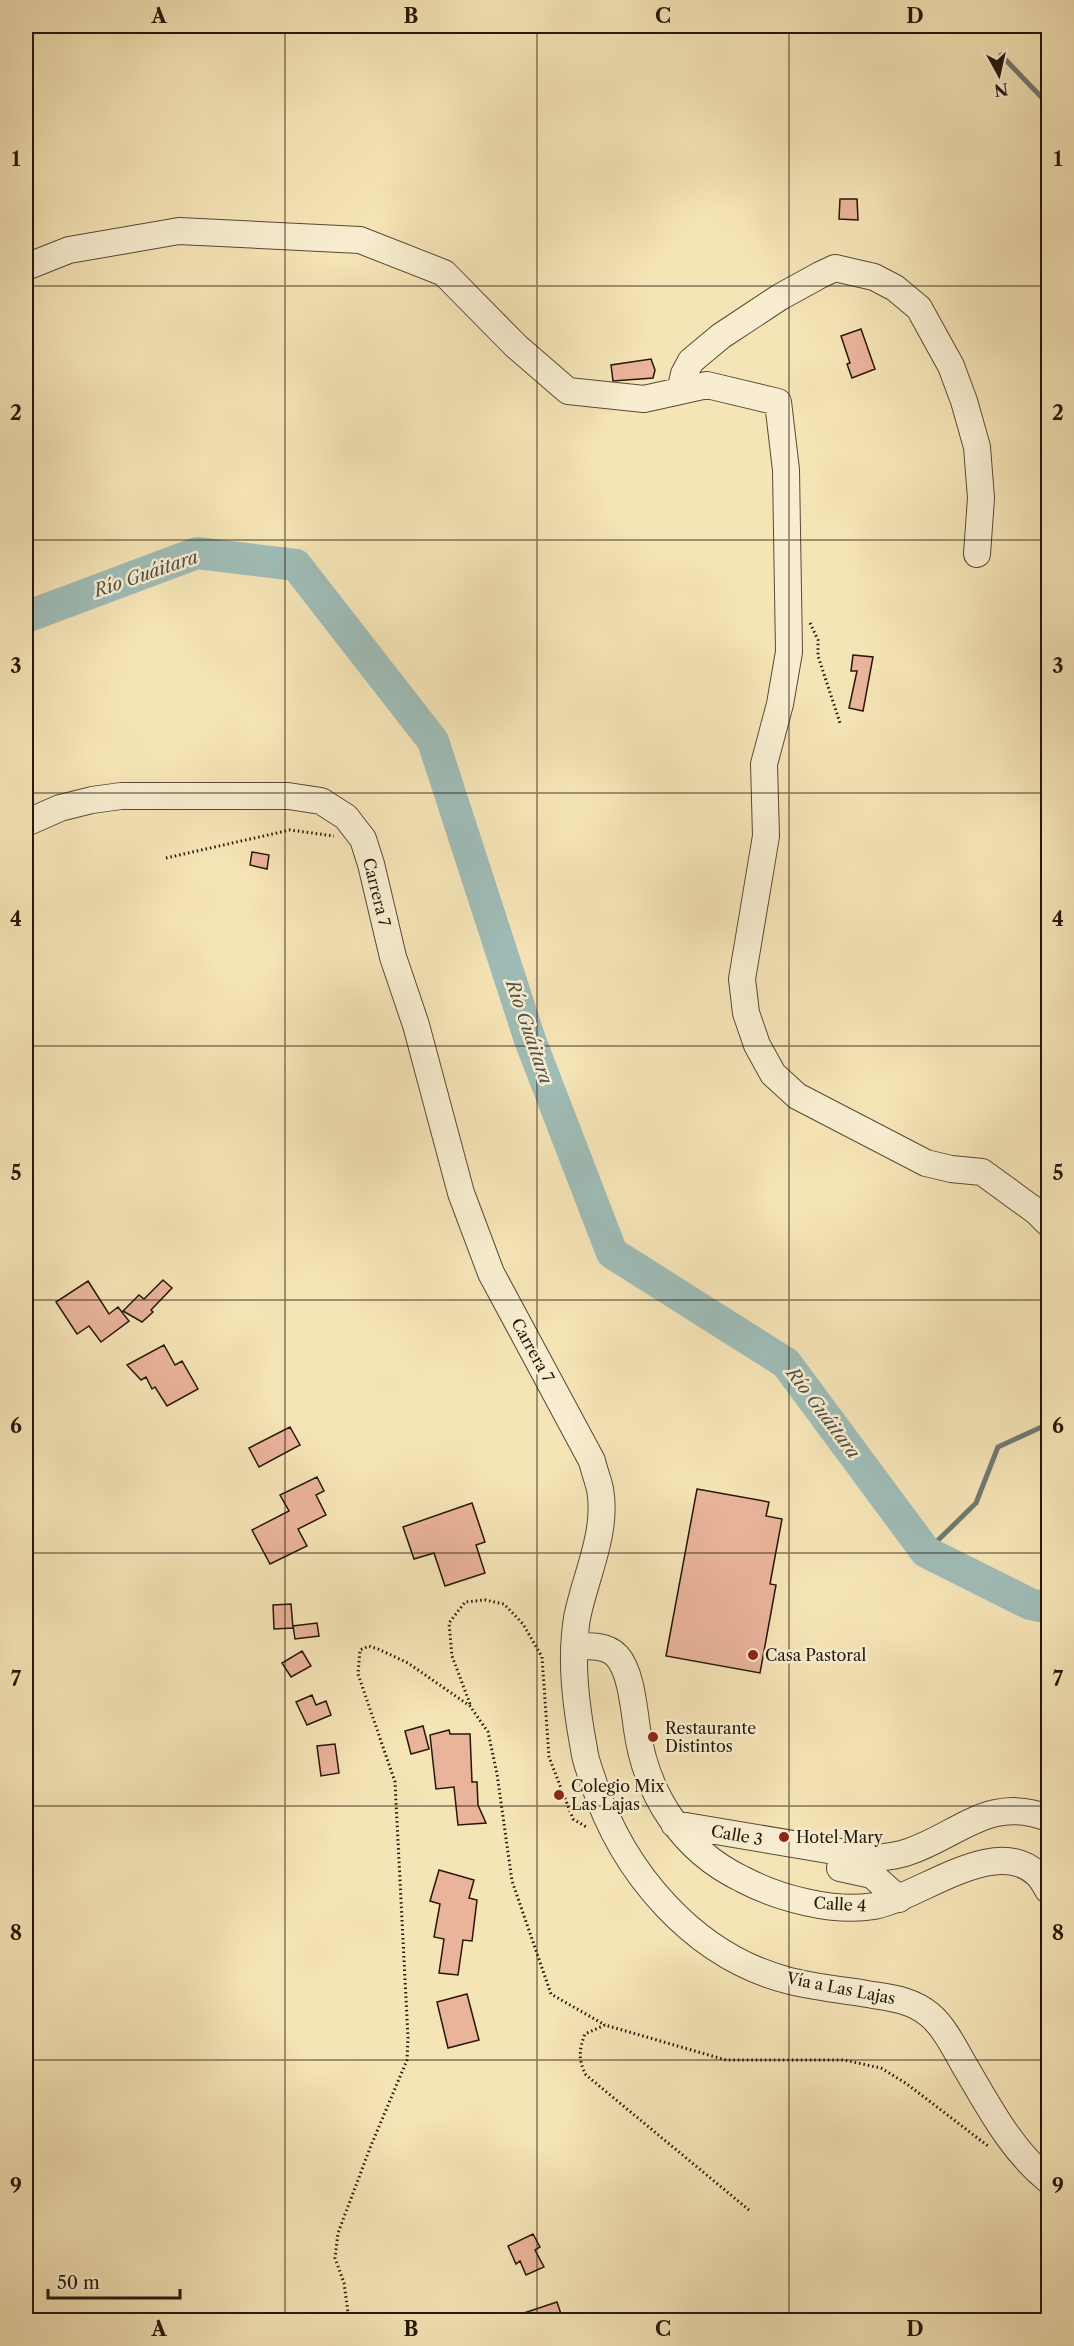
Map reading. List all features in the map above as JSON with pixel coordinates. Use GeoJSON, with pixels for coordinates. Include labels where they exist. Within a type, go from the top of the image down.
{"type":"FeatureCollection","features":[{"type":"Feature","properties":{"kind":"street"},"geometry":{"type":"LineString","coordinates":[[26,267],[69,250],[179,231],[360,240],[444,273],[516,346],[568,391],[644,399],[707,386],[778,402],[786,470],[789,652],[780,704],[764,764],[766,836],[742,979],[746,1013],[757,1045],[773,1074],[796,1095],[926,1163],[951,1169],[982,1172],[1037,1212],[1048,1223]]}},
{"type":"Feature","properties":{"kind":"street"},"geometry":{"type":"LineString","coordinates":[[680,391],[684,374],[691,361],[721,336],[780,297],[820,275],[835,268],[874,277],[895,288],[919,308],[951,366],[964,400],[976,447],[981,498],[977,554]]}},
{"type":"Feature","properties":{"kind":"street"},"geometry":{"type":"LineString","coordinates":[[26,823],[60,808],[121,796],[288,796],[321,801],[346,817],[363,839]]}},
{"type":"Feature","properties":{"kind":"street","name":"Carrera 7"},"geometry":{"type":"LineString","coordinates":[[363,839],[393,957],[416,1026],[461,1193],[491,1273],[592,1461],[600,1491],[600,1521],[578,1617],[574,1647]]}},
{"type":"Feature","properties":{"kind":"street"},"geometry":{"type":"LineString","coordinates":[[574,1647],[607,1648],[617,1656],[624,1670],[633,1701],[640,1750],[655,1791],[674,1824]]}},
{"type":"Feature","properties":{"kind":"street","name":"Vía a Las Lajas"},"geometry":{"type":"LineString","coordinates":[[574,1647],[575,1688],[584,1752],[602,1808],[623,1849],[649,1887],[683,1923],[714,1946],[750,1966],[789,1980],[899,1998],[933,2017],[1015,2148],[1048,2180]]}},
{"type":"Feature","properties":{"kind":"street","name":"Calle 3"},"geometry":{"type":"LineString","coordinates":[[674,1824],[876,1858],[906,1853],[990,1813],[1016,1810],[1036,1813],[1048,1818]]}},
{"type":"Feature","properties":{"kind":"street","name":"Calle 4"},"geometry":{"type":"LineString","coordinates":[[674,1824],[688,1841],[718,1866],[756,1886],[803,1901],[849,1907],[873,1906],[899,1899],[988,1861],[1007,1859],[1021,1863],[1038,1874],[1048,1890]]}},
{"type":"Feature","properties":{"kind":"street"},"geometry":{"type":"LineString","coordinates":[[718,1866],[731,1854],[750,1849],[872,1875],[899,1899]]}},
{"type":"Feature","properties":{"kind":"path"},"geometry":{"type":"LineString","coordinates":[[808,619],[818,640],[818,656],[840,723]]}},
{"type":"Feature","properties":{"kind":"path"},"geometry":{"type":"LineString","coordinates":[[166,858],[290,830],[363,839]]}},
{"type":"Feature","properties":{"kind":"path"},"geometry":{"type":"LineString","coordinates":[[593,1831],[573,1819],[549,1757],[542,1657],[523,1624],[504,1604],[484,1600],[465,1602],[449,1623],[452,1656],[470,1706],[488,1732],[498,1774],[512,1881],[551,1994],[605,2025],[726,2060],[844,2060],[881,2068],[908,2084],[991,2148]]}},
{"type":"Feature","properties":{"kind":"path"},"geometry":{"type":"LineString","coordinates":[[349,2320],[344,2283],[334,2258],[338,2233],[407,2060],[408,2038],[395,1782],[358,1674],[360,1650],[369,1646],[378,1648],[408,1663],[470,1706]]}},
{"type":"Feature","properties":{"kind":"path"},"geometry":{"type":"LineString","coordinates":[[605,2025],[585,2034],[580,2048],[580,2064],[586,2075],[749,2210]]}},
{"type":"Feature","properties":{"kind":"building"},"geometry":{"type":"Polygon","coordinates":[[[840,199],[857,199],[858,220],[839,219],[840,199]]]}},
{"type":"Feature","properties":{"kind":"building"},"geometry":{"type":"Polygon","coordinates":[[[861,329],[875,369],[852,378],[847,364],[850,363],[841,336],[861,329]]]}},
{"type":"Feature","properties":{"kind":"building"},"geometry":{"type":"Polygon","coordinates":[[[651,359],[655,370],[653,378],[613,381],[611,365],[651,359]]]}},
{"type":"Feature","properties":{"kind":"building"},"geometry":{"type":"Polygon","coordinates":[[[853,655],[873,657],[863,711],[849,708],[857,671],[851,671],[853,655]]]}},
{"type":"Feature","properties":{"kind":"building"},"geometry":{"type":"Polygon","coordinates":[[[252,852],[269,855],[267,869],[250,865],[252,852]]]}},
{"type":"Feature","properties":{"kind":"building"},"geometry":{"type":"Polygon","coordinates":[[[163,1280],[172,1288],[142,1322],[123,1311],[139,1295],[144,1299],[163,1280]]]}},
{"type":"Feature","properties":{"kind":"building"},"geometry":{"type":"Polygon","coordinates":[[[88,1281],[109,1314],[118,1307],[129,1321],[101,1342],[89,1326],[77,1334],[56,1302],[88,1281]]]}},
{"type":"Feature","properties":{"kind":"building"},"geometry":{"type":"Polygon","coordinates":[[[164,1345],[175,1365],[182,1361],[198,1389],[167,1406],[155,1387],[152,1389],[146,1377],[141,1380],[127,1365],[164,1345]]]}},
{"type":"Feature","properties":{"kind":"building"},"geometry":{"type":"Polygon","coordinates":[[[290,1427],[300,1445],[259,1467],[249,1448],[290,1427]]]}},
{"type":"Feature","properties":{"kind":"building"},"geometry":{"type":"Polygon","coordinates":[[[317,1477],[324,1491],[316,1495],[326,1515],[298,1529],[307,1546],[270,1564],[252,1530],[289,1511],[280,1495],[317,1477]]]}},
{"type":"Feature","properties":{"kind":"building"},"geometry":{"type":"Polygon","coordinates":[[[697,1489],[769,1502],[766,1516],[782,1519],[770,1584],[776,1585],[760,1673],[666,1656],[697,1489]]]}},
{"type":"Feature","properties":{"kind":"building"},"geometry":{"type":"Polygon","coordinates":[[[472,1503],[485,1542],[476,1545],[485,1573],[445,1586],[434,1553],[414,1559],[403,1527],[472,1503]]]}},
{"type":"Feature","properties":{"kind":"building"},"geometry":{"type":"Polygon","coordinates":[[[291,1604],[293,1628],[274,1629],[273,1605],[291,1604]]]}},
{"type":"Feature","properties":{"kind":"building"},"geometry":{"type":"Polygon","coordinates":[[[317,1623],[319,1636],[295,1639],[293,1626],[317,1623]]]}},
{"type":"Feature","properties":{"kind":"building"},"geometry":{"type":"Polygon","coordinates":[[[302,1651],[311,1666],[291,1677],[282,1663],[302,1651]]]}},
{"type":"Feature","properties":{"kind":"building"},"geometry":{"type":"Polygon","coordinates":[[[312,1695],[316,1705],[326,1701],[331,1715],[307,1725],[296,1702],[312,1695]]]}},
{"type":"Feature","properties":{"kind":"building"},"geometry":{"type":"Polygon","coordinates":[[[423,1726],[429,1749],[411,1754],[405,1731],[423,1726]]]}},
{"type":"Feature","properties":{"kind":"building"},"geometry":{"type":"Polygon","coordinates":[[[449,1730],[450,1734],[470,1734],[472,1782],[477,1782],[478,1805],[486,1823],[458,1825],[454,1787],[436,1789],[430,1735],[449,1730]]]}},
{"type":"Feature","properties":{"kind":"building"},"geometry":{"type":"Polygon","coordinates":[[[335,1744],[339,1773],[321,1776],[317,1746],[335,1744]]]}},
{"type":"Feature","properties":{"kind":"building"},"geometry":{"type":"Polygon","coordinates":[[[439,1870],[474,1880],[469,1898],[477,1900],[472,1941],[463,1940],[458,1975],[439,1973],[444,1939],[434,1937],[440,1904],[430,1901],[439,1870]]]}},
{"type":"Feature","properties":{"kind":"building"},"geometry":{"type":"Polygon","coordinates":[[[467,1994],[479,2040],[448,2048],[437,2002],[467,1994]]]}},
{"type":"Feature","properties":{"kind":"building"},"geometry":{"type":"Polygon","coordinates":[[[533,2234],[540,2247],[535,2250],[544,2267],[526,2275],[520,2261],[516,2264],[508,2246],[533,2234]]]}},
{"type":"Feature","properties":{"kind":"building"},"geometry":{"type":"Polygon","coordinates":[[[557,2302],[563,2320],[510,2320],[509,2318],[557,2302]]]}},
{"type":"Feature","properties":{"kind":"waterway"},"geometry":{"type":"LineString","coordinates":[[1001,55],[1048,104]]}},
{"type":"Feature","properties":{"kind":"waterway","name":"Río Guáitara"},"geometry":{"type":"LineString","coordinates":[[26,617],[197,553],[296,565],[433,741],[530,1040],[612,1253],[786,1363],[926,1552],[1030,1604],[1048,1608]]}},
{"type":"Feature","properties":{"kind":"waterway"},"geometry":{"type":"LineString","coordinates":[[926,1552],[976,1503],[998,1447],[1048,1424]]}},
{"type":"Feature","properties":{"kind":"place","name":"Casa Pastoral"},"geometry":{"type":"Point","coordinates":[753,1655]}},
{"type":"Feature","properties":{"kind":"place","name":"Restaurante Distintos"},"geometry":{"type":"Point","coordinates":[653,1737]}},
{"type":"Feature","properties":{"kind":"place","name":"Colegio Mix Las Lajas"},"geometry":{"type":"Point","coordinates":[559,1795]}},
{"type":"Feature","properties":{"kind":"place","name":"Hotel Mary"},"geometry":{"type":"Point","coordinates":[784,1837]}}]}
